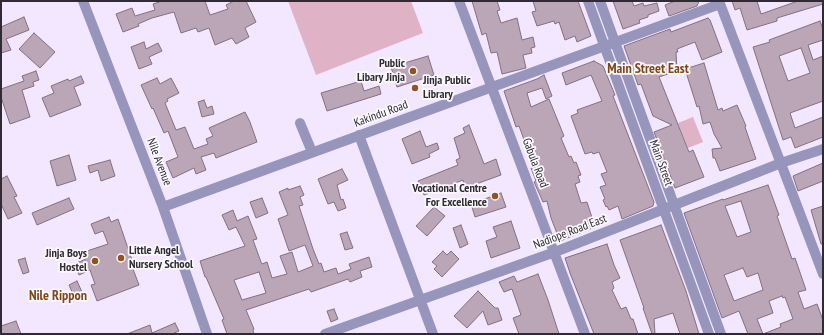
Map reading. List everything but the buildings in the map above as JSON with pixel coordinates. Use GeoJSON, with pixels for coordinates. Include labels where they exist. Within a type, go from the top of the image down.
{"type":"FeatureCollection","features":[{"type":"Feature","properties":{"kind":"street","name":"Nile Avenue"},"geometry":{"type":"LineString","coordinates":[[83,1],[163,207],[207,334]]}},
{"type":"Feature","properties":{"kind":"street","name":"Gabula Road"},"geometry":{"type":"LineString","coordinates":[[459,1],[585,334]]}},
{"type":"Feature","properties":{"kind":"street","name":"Main Street"},"geometry":{"type":"LineString","coordinates":[[588,1],[665,209],[709,334]]}},
{"type":"Feature","properties":{"kind":"street","name":"Main Street"},"geometry":{"type":"LineString","coordinates":[[600,1],[675,205],[720,334]]}},
{"type":"Feature","properties":{"kind":"street","name":"Kakindu Road"},"geometry":{"type":"LineString","coordinates":[[163,207],[615,42],[719,2]]}},
{"type":"Feature","properties":{"kind":"street"},"geometry":{"type":"LineString","coordinates":[[719,2],[823,274]]}},
{"type":"Feature","properties":{"kind":"street"},"geometry":{"type":"LineString","coordinates":[[300,122],[312,152]]}},
{"type":"Feature","properties":{"kind":"street"},"geometry":{"type":"LineString","coordinates":[[359,135],[433,334]]}},
{"type":"Feature","properties":{"kind":"street","name":"Nadiope Road East"},"geometry":{"type":"LineString","coordinates":[[324,334],[555,252],[781,163],[823,148]]}},
{"type":"Feature","properties":{"kind":"shaded area"},"geometry":{"type":"Polygon","coordinates":[[[288,1],[411,1],[423,33],[316,75],[288,1]]]}},
{"type":"Feature","properties":{"kind":"shaded area"},"geometry":{"type":"Polygon","coordinates":[[[693,117],[703,142],[688,148],[678,123],[693,117]]]}},
{"type":"Feature","properties":{"kind":"place","name":"Public Libary Jinja"},"geometry":{"type":"Point","coordinates":[413,71]}},
{"type":"Feature","properties":{"kind":"place","name":"Jinja Public Library"},"geometry":{"type":"Point","coordinates":[415,88]}},
{"type":"Feature","properties":{"kind":"place","name":"Vocational Centre For Excellence"},"geometry":{"type":"Point","coordinates":[495,196]}},
{"type":"Feature","properties":{"kind":"place","name":"Little Angel Nursery School"},"geometry":{"type":"Point","coordinates":[121,258]}},
{"type":"Feature","properties":{"kind":"place","name":"Jinja Boys Hostel"},"geometry":{"type":"Point","coordinates":[95,261]}},
{"type":"Feature","properties":{"kind":"district","name":"Main Street East"},"geometry":{"type":"Point","coordinates":[648,69]}},
{"type":"Feature","properties":{"kind":"district","name":"Nile Rippon"},"geometry":{"type":"Point","coordinates":[58,296]}}]}
